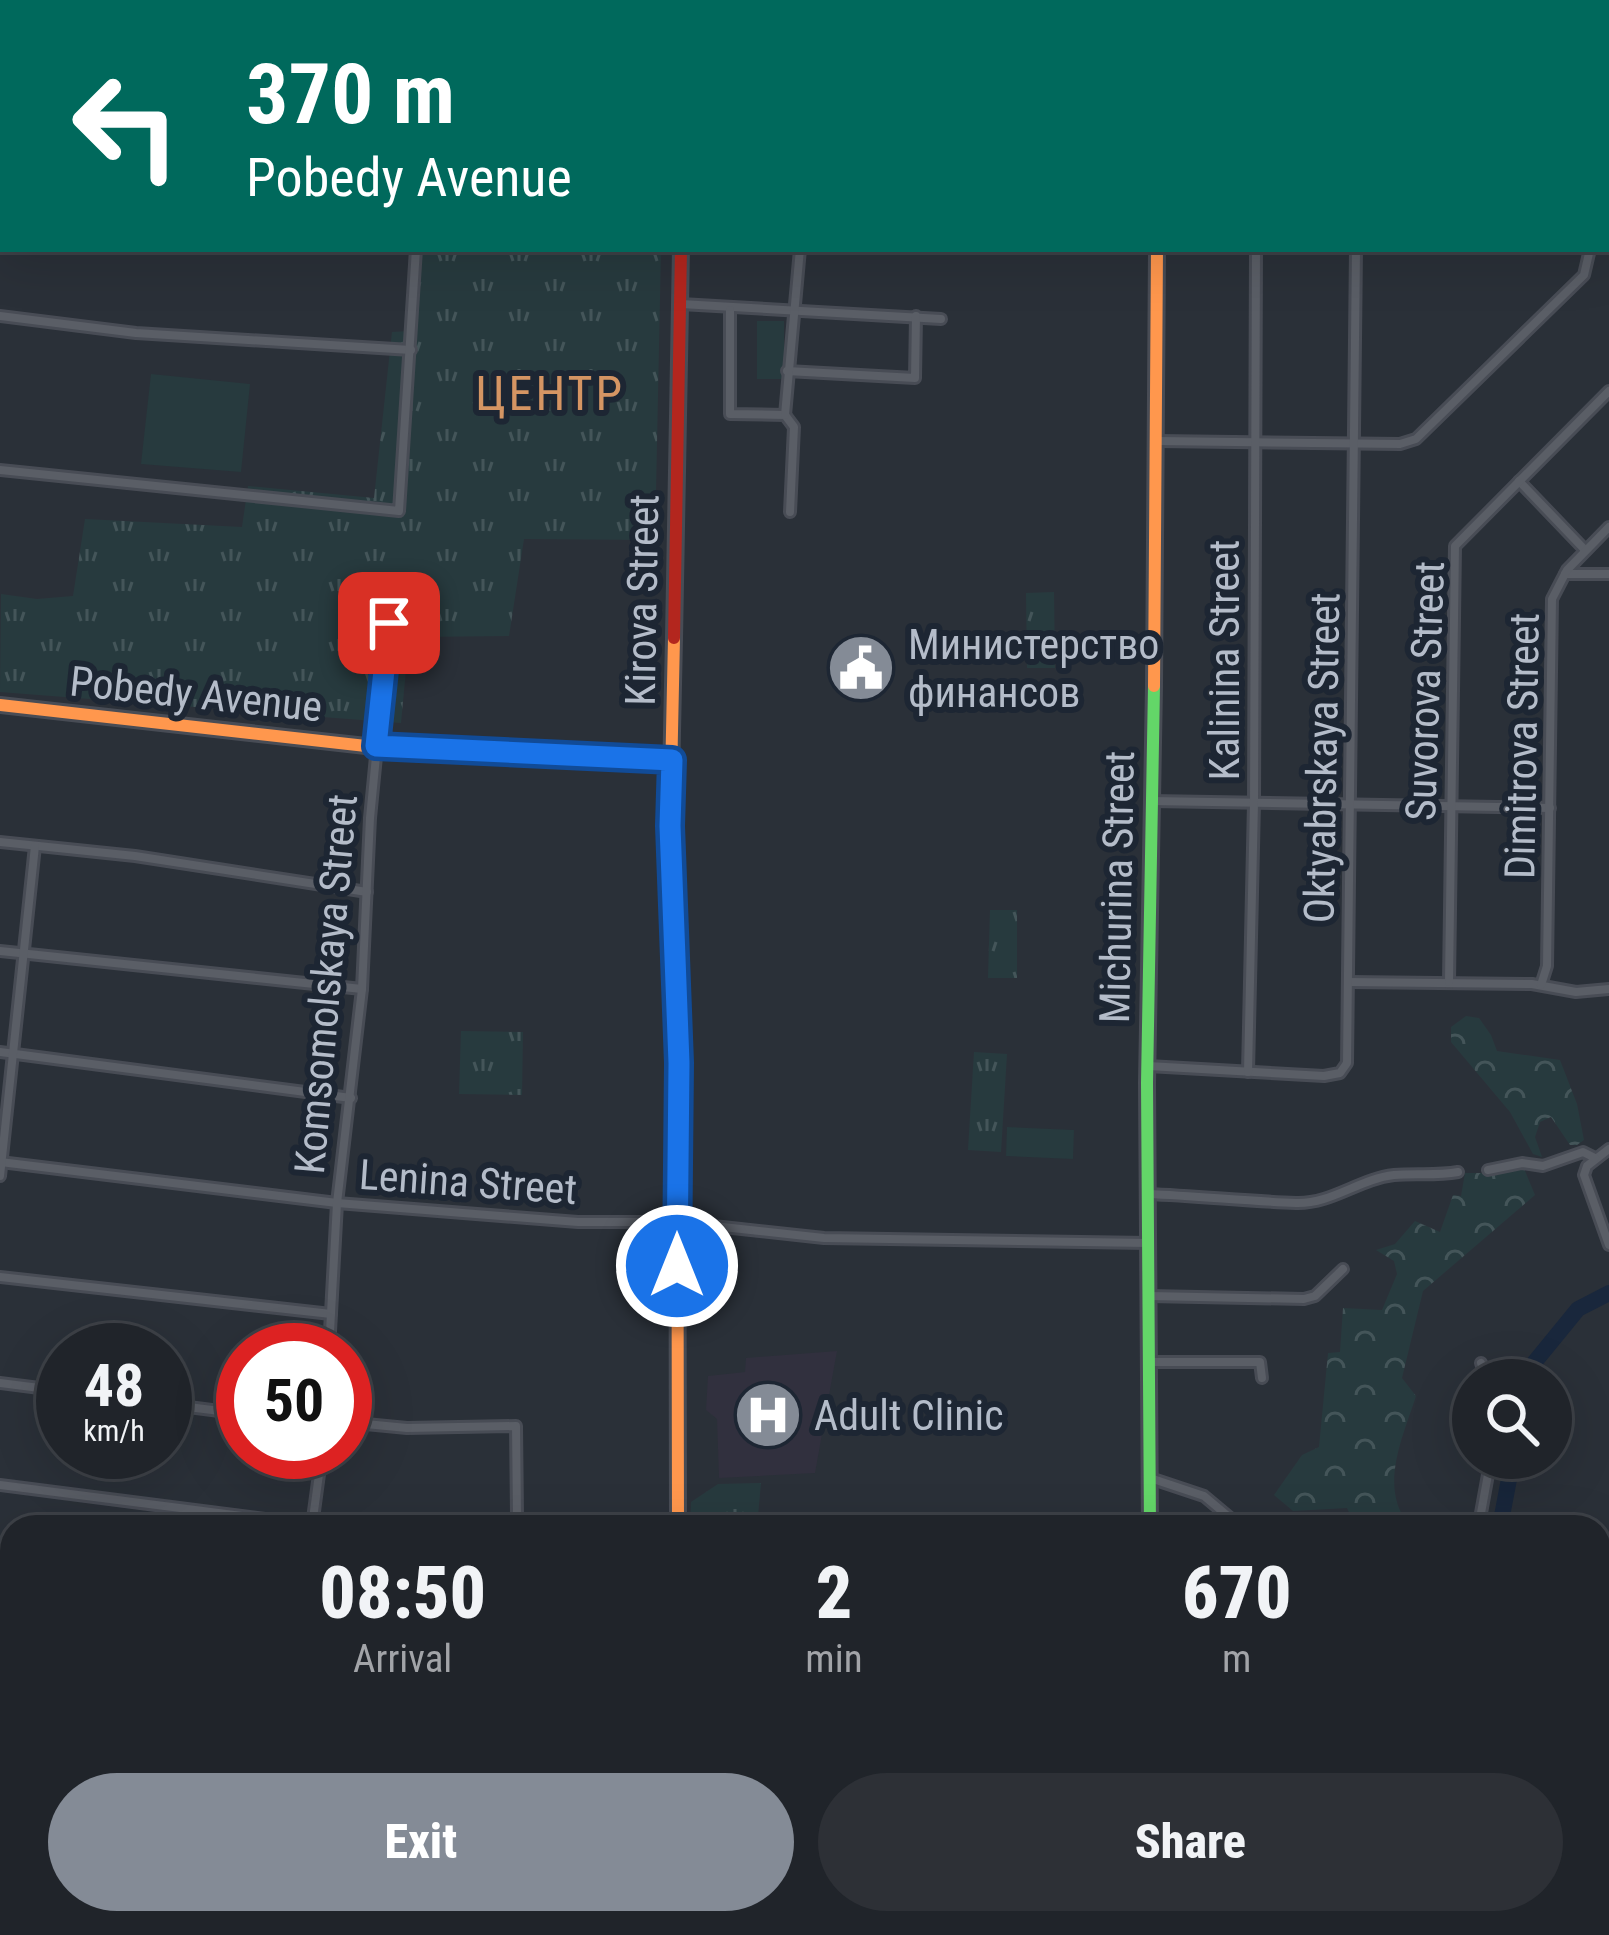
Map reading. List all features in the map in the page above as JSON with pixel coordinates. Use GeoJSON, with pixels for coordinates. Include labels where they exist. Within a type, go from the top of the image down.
{"type":"FeatureCollection","features":[{"type":"Feature","properties":{"kind":"street"},"geometry":{"type":"LineString","coordinates":[[0,470],[399,511],[416,252]]}},
{"type":"Feature","properties":{"kind":"street","name":"Kirova Street"},"geometry":{"type":"LineString","coordinates":[[679,1515],[679,1063],[670,826],[681,252]]}},
{"type":"Feature","properties":{"kind":"street"},"geometry":{"type":"LineString","coordinates":[[790,512],[794,427],[785,415],[800,252]]}},
{"type":"Feature","properties":{"kind":"street","name":"Michurina Street"},"geometry":{"type":"LineString","coordinates":[[1150,1515],[1148,1066],[1157,252]]}},
{"type":"Feature","properties":{"kind":"street","name":"Kalinina Street"},"geometry":{"type":"LineString","coordinates":[[1249,1072],[1256,252]]}},
{"type":"Feature","properties":{"kind":"street","name":"Oktyabrskaya Street"},"geometry":{"type":"LineString","coordinates":[[1148,1066],[1324,1076],[1343,1071],[1348,1047],[1352,805],[1356,252]]}},
{"type":"Feature","properties":{"kind":"street"},"geometry":{"type":"LineString","coordinates":[[1157,441],[1400,443],[1416,439],[1584,275],[1588,252]]}},
{"type":"Feature","properties":{"kind":"street"},"geometry":{"type":"LineString","coordinates":[[680,304],[941,319]]}},
{"type":"Feature","properties":{"kind":"street"},"geometry":{"type":"LineString","coordinates":[[730,310],[730,414],[785,415]]}},
{"type":"Feature","properties":{"kind":"street"},"geometry":{"type":"LineString","coordinates":[[0,316],[136,333],[411,350]]}},
{"type":"Feature","properties":{"kind":"street"},"geometry":{"type":"LineString","coordinates":[[787,371],[915,378],[916,316]]}},
{"type":"Feature","properties":{"kind":"street","name":"Suvorova Street"},"geometry":{"type":"LineString","coordinates":[[1449,982],[1455,546],[1609,391]]}},
{"type":"Feature","properties":{"kind":"street"},"geometry":{"type":"LineString","coordinates":[[1519,481],[1586,550]]}},
{"type":"Feature","properties":{"kind":"street","name":"Dimitrova Street"},"geometry":{"type":"LineString","coordinates":[[1541,985],[1547,966],[1552,599],[1564,574],[1609,527]]}},
{"type":"Feature","properties":{"kind":"street"},"geometry":{"type":"LineString","coordinates":[[1564,574],[1609,574]]}},
{"type":"Feature","properties":{"kind":"street","name":"Komsomolskaya Street"},"geometry":{"type":"LineString","coordinates":[[330,1323],[389,623]]}},
{"type":"Feature","properties":{"kind":"street","name":"Pobedy Avenue"},"geometry":{"type":"LineString","coordinates":[[0,705],[376,746],[672,760]]}},
{"type":"Feature","properties":{"kind":"street"},"geometry":{"type":"LineString","coordinates":[[1150,801],[1550,808]]}},
{"type":"Feature","properties":{"kind":"street"},"geometry":{"type":"LineString","coordinates":[[0,842],[135,856],[367,892]]}},
{"type":"Feature","properties":{"kind":"street"},"geometry":{"type":"LineString","coordinates":[[0,1176],[35,846]]}},
{"type":"Feature","properties":{"kind":"street"},"geometry":{"type":"LineString","coordinates":[[0,951],[362,989]]}},
{"type":"Feature","properties":{"kind":"street"},"geometry":{"type":"LineString","coordinates":[[1349,982],[1541,985],[1576,992],[1609,989]]}},
{"type":"Feature","properties":{"kind":"street"},"geometry":{"type":"LineString","coordinates":[[0,1052],[351,1098]]}},
{"type":"Feature","properties":{"kind":"street"},"geometry":{"type":"LineString","coordinates":[[1488,1170],[1522,1163],[1543,1166],[1583,1152],[1602,1153]]}},
{"type":"Feature","properties":{"kind":"street"},"geometry":{"type":"LineString","coordinates":[[1602,1153],[1585,1175],[1609,1245]]}},
{"type":"Feature","properties":{"kind":"street","name":"Lenina Street"},"geometry":{"type":"LineString","coordinates":[[1,1162],[337,1203],[578,1222],[677,1222],[824,1238],[1148,1243]]}},
{"type":"Feature","properties":{"kind":"street"},"geometry":{"type":"LineString","coordinates":[[1148,1194],[1295,1203],[1332,1198],[1367,1181],[1394,1175],[1429,1177],[1458,1172]]}},
{"type":"Feature","properties":{"kind":"street"},"geometry":{"type":"LineString","coordinates":[[1148,1296],[1304,1299],[1315,1296],[1343,1269]]}},
{"type":"Feature","properties":{"kind":"street"},"geometry":{"type":"LineString","coordinates":[[0,1277],[331,1314]]}},
{"type":"Feature","properties":{"kind":"street"},"geometry":{"type":"LineString","coordinates":[[1148,1362],[1260,1362],[1262,1378]]}},
{"type":"Feature","properties":{"kind":"street"},"geometry":{"type":"LineString","coordinates":[[0,1383],[36,1388]]}},
{"type":"Feature","properties":{"kind":"street"},"geometry":{"type":"LineString","coordinates":[[372,1425],[515,1426],[517,1515]]}},
{"type":"Feature","properties":{"kind":"street"},"geometry":{"type":"LineString","coordinates":[[1150,1478],[1204,1496],[1227,1515]]}},
{"type":"Feature","properties":{"kind":"street"},"geometry":{"type":"LineString","coordinates":[[313,1515],[318,1479]]}},
{"type":"Feature","properties":{"kind":"street"},"geometry":{"type":"LineString","coordinates":[[1481,1515],[1487,1479]]}},
{"type":"Feature","properties":{"kind":"street"},"geometry":{"type":"LineString","coordinates":[[0,1485],[228,1515]]}},
{"type":"Feature","properties":{"kind":"shaded area","name":"Adult Clinic"},"geometry":{"type":"Polygon","coordinates":[[[837,1351],[815,1473],[719,1478],[717,1419],[706,1410],[708,1376],[745,1372],[746,1358],[837,1351]]]}},
{"type":"Feature","properties":{"kind":"green space"},"geometry":{"type":"Polygon","coordinates":[[[419,252],[661,252],[655,540],[524,539],[509,636],[409,637],[401,723],[0,692],[1,594],[37,599],[73,596],[85,519],[242,527],[248,486],[374,498],[392,332],[409,331],[419,252]]]}},
{"type":"Feature","properties":{"kind":"green space"},"geometry":{"type":"Polygon","coordinates":[[[757,321],[784,321],[784,379],[757,379],[757,321]]]}},
{"type":"Feature","properties":{"kind":"green space"},"geometry":{"type":"Polygon","coordinates":[[[151,374],[250,384],[241,472],[141,464],[151,374]]]}},
{"type":"Feature","properties":{"kind":"green space"},"geometry":{"type":"Polygon","coordinates":[[[1054,592],[1055,668],[1027,668],[1026,593],[1054,592]]]}},
{"type":"Feature","properties":{"kind":"green space"},"geometry":{"type":"Polygon","coordinates":[[[990,910],[1017,910],[1017,978],[988,978],[990,910]]]}},
{"type":"Feature","properties":{"kind":"green space"},"geometry":{"type":"Polygon","coordinates":[[[1466,1016],[1479,1018],[1497,1051],[1560,1060],[1577,1104],[1584,1140],[1570,1145],[1551,1117],[1540,1122],[1535,1137],[1542,1157],[1533,1154],[1510,1112],[1451,1042],[1451,1027],[1466,1016]]]}},
{"type":"Feature","properties":{"kind":"green space"},"geometry":{"type":"Polygon","coordinates":[[[461,1031],[523,1032],[522,1095],[459,1094],[461,1031]]]}},
{"type":"Feature","properties":{"kind":"green space"},"geometry":{"type":"Polygon","coordinates":[[[974,1052],[1007,1054],[1001,1152],[968,1150],[974,1052]]]}},
{"type":"Feature","properties":{"kind":"green space"},"geometry":{"type":"Polygon","coordinates":[[[1007,1127],[1074,1130],[1073,1159],[1006,1156],[1007,1127]]]}},
{"type":"Feature","properties":{"kind":"green space"},"geometry":{"type":"Polygon","coordinates":[[[1523,1166],[1535,1195],[1423,1291],[1402,1378],[1416,1396],[1394,1480],[1403,1515],[1350,1515],[1347,1508],[1293,1511],[1274,1495],[1302,1455],[1319,1447],[1328,1353],[1340,1352],[1343,1308],[1382,1310],[1397,1274],[1394,1261],[1376,1250],[1395,1244],[1415,1221],[1440,1232],[1453,1195],[1461,1196],[1465,1173],[1498,1173],[1523,1166]]]}},
{"type":"Feature","properties":{"kind":"green space"},"geometry":{"type":"Polygon","coordinates":[[[761,1483],[758,1515],[690,1515],[691,1502],[718,1484],[761,1483]]]}},
{"type":"Feature","properties":{"kind":"waterway"},"geometry":{"type":"LineString","coordinates":[[1537,1359],[1578,1309],[1609,1293]]}},
{"type":"Feature","properties":{"kind":"waterway"},"geometry":{"type":"LineString","coordinates":[[1502,1515],[1509,1479]]}},
{"type":"Feature","properties":{"kind":"traffic: fast"},"geometry":{"type":"LineString","coordinates":[[1150,1515],[1147,1083],[1154,686]]}},
{"type":"Feature","properties":{"kind":"traffic: slow"},"geometry":{"type":"LineString","coordinates":[[1154,686],[1157,252]]}},
{"type":"Feature","properties":{"kind":"traffic: slow"},"geometry":{"type":"LineString","coordinates":[[674,638],[670,826],[677,961],[678,1515]]}},
{"type":"Feature","properties":{"kind":"traffic: slow"},"geometry":{"type":"LineString","coordinates":[[0,705],[366,746],[672,760]]}},
{"type":"Feature","properties":{"kind":"traffic: jam"},"geometry":{"type":"LineString","coordinates":[[674,638],[681,252]]}},
{"type":"Feature","properties":{"kind":"place","name":"Министерство финансов"},"geometry":{"type":"Point","coordinates":[861,668]}},
{"type":"Feature","properties":{"kind":"place","name":"Adult Clinic"},"geometry":{"type":"Point","coordinates":[768,1415]}},
{"type":"Feature","properties":{"kind":"district","name":"ЦЕНТР"},"geometry":{"type":"Point","coordinates":[550,393]}},
{"type":"Feature","properties":{"kind":"route"},"geometry":{"type":"LineString","coordinates":[[389,623],[376,746],[672,760],[679,1063],[677,1266]]}}]}
